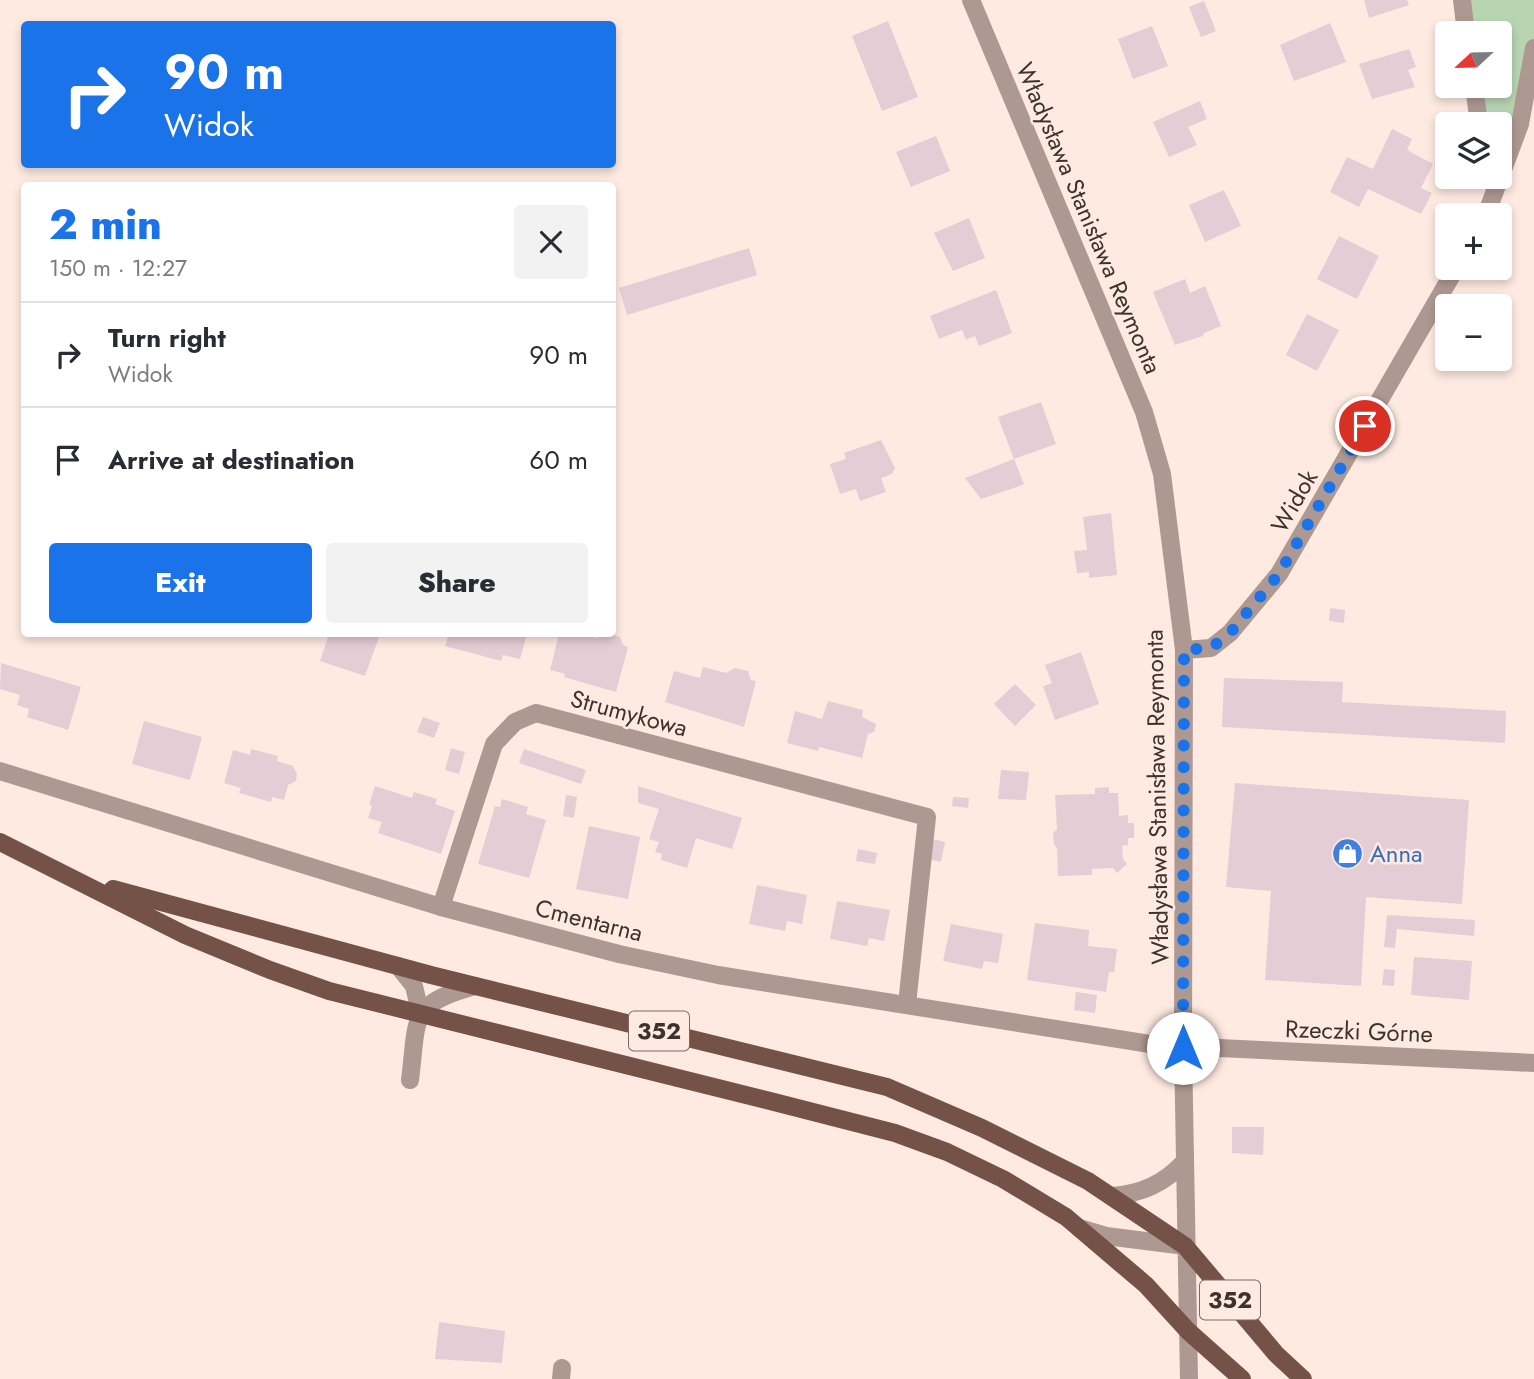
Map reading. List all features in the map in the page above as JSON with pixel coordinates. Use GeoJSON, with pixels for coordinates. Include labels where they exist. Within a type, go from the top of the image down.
{"type":"FeatureCollection","features":[{"type":"Feature","properties":{"kind":"main road","name":"352"},"geometry":{"type":"LineString","coordinates":[[0,842],[185,935],[329,991],[895,1133],[947,1152],[1003,1179],[1066,1217],[1146,1285],[1188,1331],[1242,1379]]}},
{"type":"Feature","properties":{"kind":"main road","name":"352"},"geometry":{"type":"LineString","coordinates":[[80,880],[475,986],[887,1087],[982,1128],[1088,1181],[1185,1245],[1276,1354],[1303,1379]]}},
{"type":"Feature","properties":{"kind":"street","name":"Władysława Stanisława Reymonta"},"geometry":{"type":"LineString","coordinates":[[971,0],[1144,412],[1162,474],[1184,650],[1183,1048],[1189,1379]]}},
{"type":"Feature","properties":{"kind":"street"},"geometry":{"type":"LineString","coordinates":[[1462,0],[1465,21]]}},
{"type":"Feature","properties":{"kind":"street"},"geometry":{"type":"LineString","coordinates":[[1492,203],[1520,124],[1534,48]]}},
{"type":"Feature","properties":{"kind":"street","name":"Widok"},"geometry":{"type":"LineString","coordinates":[[1184,650],[1211,648],[1230,633],[1279,574],[1449,280]]}},
{"type":"Feature","properties":{"kind":"street","name":"Strumykowa"},"geometry":{"type":"LineString","coordinates":[[441,907],[494,744],[514,722],[536,713],[927,817],[907,1004]]}},
{"type":"Feature","properties":{"kind":"street","name":"Cmentarna"},"geometry":{"type":"LineString","coordinates":[[0,771],[441,907],[619,954],[718,975],[1183,1048]]}},
{"type":"Feature","properties":{"kind":"street"},"geometry":{"type":"LineString","coordinates":[[398,966],[414,986],[421,1016]]}},
{"type":"Feature","properties":{"kind":"street"},"geometry":{"type":"LineString","coordinates":[[410,1080],[421,1016],[429,1002],[442,995],[475,986]]}},
{"type":"Feature","properties":{"kind":"street","name":"Rzeczki Górne"},"geometry":{"type":"LineString","coordinates":[[1183,1048],[1534,1063]]}},
{"type":"Feature","properties":{"kind":"street"},"geometry":{"type":"LineString","coordinates":[[1111,1196],[1151,1187],[1185,1161]]}},
{"type":"Feature","properties":{"kind":"street"},"geometry":{"type":"LineString","coordinates":[[1079,1228],[1128,1240],[1185,1245]]}},
{"type":"Feature","properties":{"kind":"green space"},"geometry":{"type":"Polygon","coordinates":[[[1462,0],[1534,0],[1534,47],[1512,123],[1512,112],[1477,112],[1476,98],[1512,98],[1512,21],[1465,21],[1462,0]]]}},
{"type":"Feature","properties":{"kind":"building"},"geometry":{"type":"Polygon","coordinates":[[[1364,0],[1407,0],[1409,5],[1369,18],[1364,0]]]}},
{"type":"Feature","properties":{"kind":"building"},"geometry":{"type":"Polygon","coordinates":[[[1204,1],[1216,31],[1201,37],[1189,7],[1204,1]]]}},
{"type":"Feature","properties":{"kind":"building"},"geometry":{"type":"Polygon","coordinates":[[[888,21],[918,97],[882,111],[852,36],[888,21]]]}},
{"type":"Feature","properties":{"kind":"building"},"geometry":{"type":"Polygon","coordinates":[[[1330,23],[1346,62],[1294,81],[1280,45],[1330,23]]]}},
{"type":"Feature","properties":{"kind":"building"},"geometry":{"type":"Polygon","coordinates":[[[1152,26],[1168,66],[1133,79],[1118,39],[1152,26]]]}},
{"type":"Feature","properties":{"kind":"building"},"geometry":{"type":"Polygon","coordinates":[[[1409,49],[1416,67],[1408,70],[1415,87],[1372,99],[1359,64],[1409,49]]]}},
{"type":"Feature","properties":{"kind":"building"},"geometry":{"type":"Polygon","coordinates":[[[1200,101],[1207,119],[1188,127],[1197,145],[1169,157],[1153,122],[1200,101]]]}},
{"type":"Feature","properties":{"kind":"building"},"geometry":{"type":"Polygon","coordinates":[[[1392,129],[1412,139],[1407,150],[1433,164],[1421,188],[1432,193],[1421,214],[1368,189],[1359,207],[1330,192],[1347,157],[1373,169],[1392,129]]]}},
{"type":"Feature","properties":{"kind":"building"},"geometry":{"type":"Polygon","coordinates":[[[936,136],[950,171],[911,187],[896,152],[936,136]]]}},
{"type":"Feature","properties":{"kind":"building"},"geometry":{"type":"Polygon","coordinates":[[[1224,190],[1241,226],[1205,242],[1189,205],[1224,190]]]}},
{"type":"Feature","properties":{"kind":"building"},"geometry":{"type":"Polygon","coordinates":[[[969,218],[985,258],[953,271],[934,233],[969,218]]]}},
{"type":"Feature","properties":{"kind":"building"},"geometry":{"type":"Polygon","coordinates":[[[1339,236],[1379,256],[1357,299],[1317,279],[1339,236]]]}},
{"type":"Feature","properties":{"kind":"building"},"geometry":{"type":"Polygon","coordinates":[[[749,248],[757,275],[627,315],[619,288],[749,248]]]}},
{"type":"Feature","properties":{"kind":"building"},"geometry":{"type":"Polygon","coordinates":[[[1185,279],[1190,293],[1205,286],[1221,326],[1204,333],[1203,336],[1175,345],[1153,292],[1185,279]]]}},
{"type":"Feature","properties":{"kind":"building"},"geometry":{"type":"Polygon","coordinates":[[[996,290],[1012,333],[979,346],[975,336],[966,340],[962,330],[939,339],[930,316],[996,290]]]}},
{"type":"Feature","properties":{"kind":"building"},"geometry":{"type":"Polygon","coordinates":[[[1307,314],[1339,330],[1317,371],[1286,355],[1307,314]]]}},
{"type":"Feature","properties":{"kind":"building"},"geometry":{"type":"Polygon","coordinates":[[[1041,402],[1056,444],[1014,459],[998,417],[1041,402]]]}},
{"type":"Feature","properties":{"kind":"building"},"geometry":{"type":"Polygon","coordinates":[[[881,440],[895,468],[892,474],[881,478],[886,492],[860,501],[856,489],[840,494],[830,464],[846,459],[844,453],[881,440]]]}},
{"type":"Feature","properties":{"kind":"building"},"geometry":{"type":"Polygon","coordinates":[[[1014,459],[1024,484],[1014,488],[981,499],[965,478],[1014,459]]]}},
{"type":"Feature","properties":{"kind":"building"},"geometry":{"type":"Polygon","coordinates":[[[1111,513],[1117,575],[1089,578],[1089,572],[1077,573],[1074,551],[1087,550],[1083,517],[1111,513]]]}},
{"type":"Feature","properties":{"kind":"building"},"geometry":{"type":"Polygon","coordinates":[[[1330,608],[1345,610],[1344,623],[1329,621],[1330,608]]]}},
{"type":"Feature","properties":{"kind":"building"},"geometry":{"type":"Polygon","coordinates":[[[616,636],[628,647],[616,692],[564,677],[565,674],[550,670],[558,637],[616,636]]]}},
{"type":"Feature","properties":{"kind":"building"},"geometry":{"type":"Polygon","coordinates":[[[328,637],[379,637],[365,676],[320,661],[328,637]]]}},
{"type":"Feature","properties":{"kind":"building"},"geometry":{"type":"Polygon","coordinates":[[[448,637],[526,637],[520,659],[503,655],[501,661],[445,646],[448,637]]]}},
{"type":"Feature","properties":{"kind":"building"},"geometry":{"type":"Polygon","coordinates":[[[1081,652],[1099,704],[1055,720],[1043,686],[1052,683],[1045,665],[1081,652]]]}},
{"type":"Feature","properties":{"kind":"building"},"geometry":{"type":"Polygon","coordinates":[[[1,663],[81,687],[68,730],[27,717],[29,709],[17,705],[20,695],[0,689],[1,663]]]}},
{"type":"Feature","properties":{"kind":"building"},"geometry":{"type":"Polygon","coordinates":[[[703,667],[726,673],[735,668],[748,671],[751,680],[756,681],[744,727],[665,702],[674,671],[700,678],[703,667]]]}},
{"type":"Feature","properties":{"kind":"building"},"geometry":{"type":"Polygon","coordinates":[[[1224,678],[1343,682],[1342,702],[1506,711],[1505,743],[1222,727],[1224,678]]]}},
{"type":"Feature","properties":{"kind":"building"},"geometry":{"type":"Polygon","coordinates":[[[1015,684],[1036,705],[1015,726],[994,704],[1015,684]]]}},
{"type":"Feature","properties":{"kind":"building"},"geometry":{"type":"Polygon","coordinates":[[[828,701],[863,710],[862,717],[876,724],[874,732],[868,734],[862,758],[819,747],[818,751],[787,743],[795,711],[822,719],[828,701]]]}},
{"type":"Feature","properties":{"kind":"building"},"geometry":{"type":"Polygon","coordinates":[[[423,717],[440,723],[434,738],[417,732],[423,717]]]}},
{"type":"Feature","properties":{"kind":"building"},"geometry":{"type":"Polygon","coordinates":[[[144,721],[202,737],[190,780],[132,764],[144,721]]]}},
{"type":"Feature","properties":{"kind":"building"},"geometry":{"type":"Polygon","coordinates":[[[451,748],[465,752],[459,774],[445,770],[451,748]]]}},
{"type":"Feature","properties":{"kind":"building"},"geometry":{"type":"Polygon","coordinates":[[[251,749],[278,756],[277,761],[293,766],[297,774],[296,781],[288,785],[284,800],[272,797],[271,802],[239,793],[241,788],[224,783],[233,750],[250,755],[251,749]]]}},
{"type":"Feature","properties":{"kind":"building"},"geometry":{"type":"Polygon","coordinates":[[[524,749],[586,770],[581,784],[519,763],[524,749]]]}},
{"type":"Feature","properties":{"kind":"building"},"geometry":{"type":"Polygon","coordinates":[[[1001,770],[1029,772],[1026,800],[998,799],[1001,770]]]}},
{"type":"Feature","properties":{"kind":"building","name":"Anna"},"geometry":{"type":"Polygon","coordinates":[[[1235,783],[1469,800],[1462,904],[1366,897],[1361,986],[1265,980],[1271,891],[1226,887],[1235,783]]]}},
{"type":"Feature","properties":{"kind":"building"},"geometry":{"type":"Polygon","coordinates":[[[375,786],[412,798],[414,792],[437,799],[435,804],[455,811],[441,854],[378,833],[382,822],[368,818],[375,786]]]}},
{"type":"Feature","properties":{"kind":"building"},"geometry":{"type":"Polygon","coordinates":[[[638,786],[742,818],[732,849],[696,838],[687,868],[661,860],[662,854],[655,852],[659,842],[649,839],[659,809],[638,803],[638,786]]]}},
{"type":"Feature","properties":{"kind":"building"},"geometry":{"type":"Polygon","coordinates":[[[1109,787],[1109,793],[1118,793],[1119,816],[1128,815],[1128,823],[1134,823],[1134,838],[1128,838],[1128,845],[1122,846],[1123,859],[1127,864],[1117,873],[1113,868],[1092,869],[1092,875],[1058,876],[1057,849],[1053,833],[1057,829],[1055,795],[1095,794],[1095,788],[1109,787]]]}},
{"type":"Feature","properties":{"kind":"building"},"geometry":{"type":"Polygon","coordinates":[[[566,795],[577,797],[574,818],[563,816],[566,795]]]}},
{"type":"Feature","properties":{"kind":"building"},"geometry":{"type":"Polygon","coordinates":[[[953,797],[969,798],[968,808],[952,806],[953,797]]]}},
{"type":"Feature","properties":{"kind":"building"},"geometry":{"type":"Polygon","coordinates":[[[502,799],[528,807],[526,814],[546,820],[529,878],[478,864],[495,806],[500,807],[502,799]]]}},
{"type":"Feature","properties":{"kind":"building"},"geometry":{"type":"Polygon","coordinates":[[[589,826],[640,837],[628,899],[576,889],[589,826]]]}},
{"type":"Feature","properties":{"kind":"building"},"geometry":{"type":"Polygon","coordinates":[[[932,839],[945,842],[941,862],[928,859],[932,839]]]}},
{"type":"Feature","properties":{"kind":"building"},"geometry":{"type":"Polygon","coordinates":[[[858,849],[877,853],[875,864],[856,861],[858,849]]]}},
{"type":"Feature","properties":{"kind":"building"},"geometry":{"type":"Polygon","coordinates":[[[757,885],[807,895],[802,924],[787,921],[785,931],[749,924],[757,885]]]}},
{"type":"Feature","properties":{"kind":"building"},"geometry":{"type":"Polygon","coordinates":[[[837,901],[890,910],[884,941],[869,938],[867,946],[830,939],[837,901]]]}},
{"type":"Feature","properties":{"kind":"building"},"geometry":{"type":"Polygon","coordinates":[[[1387,915],[1475,920],[1474,936],[1397,929],[1395,948],[1384,947],[1387,915]]]}},
{"type":"Feature","properties":{"kind":"building"},"geometry":{"type":"Polygon","coordinates":[[[1035,923],[1089,930],[1088,946],[1117,949],[1114,972],[1109,972],[1106,992],[1027,980],[1035,923]]]}},
{"type":"Feature","properties":{"kind":"building"},"geometry":{"type":"Polygon","coordinates":[[[951,924],[1003,934],[998,963],[984,961],[982,969],[943,961],[951,924]]]}},
{"type":"Feature","properties":{"kind":"building"},"geometry":{"type":"Polygon","coordinates":[[[1414,957],[1472,961],[1469,1000],[1411,995],[1414,957]]]}},
{"type":"Feature","properties":{"kind":"building"},"geometry":{"type":"Polygon","coordinates":[[[1384,969],[1395,970],[1394,986],[1382,985],[1384,969]]]}},
{"type":"Feature","properties":{"kind":"building"},"geometry":{"type":"Polygon","coordinates":[[[1076,992],[1097,995],[1095,1013],[1074,1010],[1076,992]]]}},
{"type":"Feature","properties":{"kind":"building"},"geometry":{"type":"Polygon","coordinates":[[[1232,1127],[1264,1127],[1263,1155],[1232,1153],[1232,1127]]]}},
{"type":"Feature","properties":{"kind":"building"},"geometry":{"type":"Polygon","coordinates":[[[439,1322],[505,1331],[502,1363],[435,1359],[439,1322]]]}},
{"type":"Feature","properties":{"kind":"place","name":"Anna"},"geometry":{"type":"Point","coordinates":[1347,853]}},
{"type":"Feature","properties":{"kind":"route"},"geometry":{"type":"LineString","coordinates":[[1183,1048],[1184,650],[1211,648],[1230,633],[1279,574],[1365,426]]}}]}
